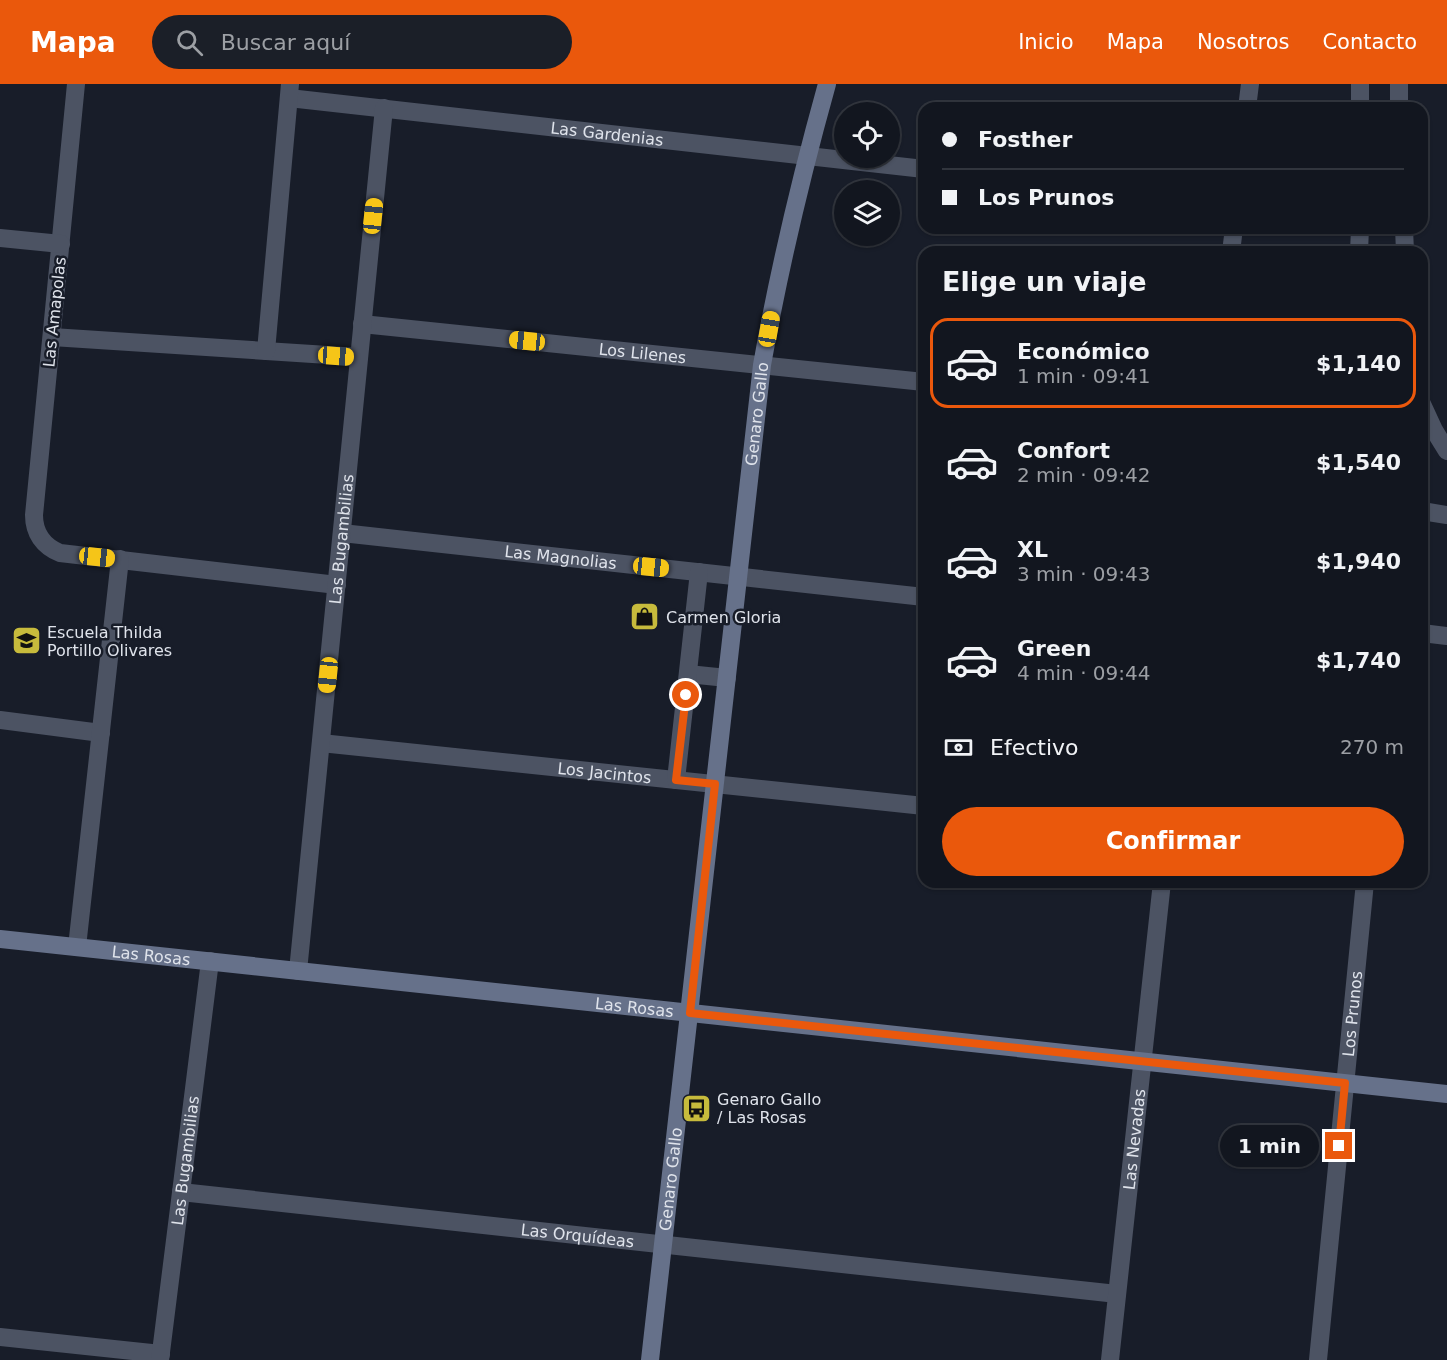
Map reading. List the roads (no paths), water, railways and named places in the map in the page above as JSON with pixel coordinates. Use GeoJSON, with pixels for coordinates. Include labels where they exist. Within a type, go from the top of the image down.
{"type":"FeatureCollection","features":[{"type":"Feature","properties":{"kind":"street","name":"Las Amapolas"},"geometry":{"type":"LineString","coordinates":[[76,84],[34,524],[40,539],[60,553],[120,559]]}},
{"type":"Feature","properties":{"kind":"street","name":"Genaro Gallo"},"geometry":{"type":"LineString","coordinates":[[650,1360],[762,365],[781,265],[827,84]]}},
{"type":"Feature","properties":{"kind":"street"},"geometry":{"type":"LineString","coordinates":[[1248,102],[1250,84]]}},
{"type":"Feature","properties":{"kind":"street"},"geometry":{"type":"LineString","coordinates":[[1360,84],[1360,102]]}},
{"type":"Feature","properties":{"kind":"street"},"geometry":{"type":"LineString","coordinates":[[1399,84],[1400,102]]}},
{"type":"Feature","properties":{"kind":"street"},"geometry":{"type":"LineString","coordinates":[[266,351],[290,91]]}},
{"type":"Feature","properties":{"kind":"street","name":"Las Gardenias"},"geometry":{"type":"LineString","coordinates":[[290,91],[384,108],[918,168]]}},
{"type":"Feature","properties":{"kind":"street","name":"Las Bugambilias"},"geometry":{"type":"LineString","coordinates":[[298,971],[384,108]]}},
{"type":"Feature","properties":{"kind":"street"},"geometry":{"type":"LineString","coordinates":[[0,238],[61,244]]}},
{"type":"Feature","properties":{"kind":"street","name":"Los Lilenes"},"geometry":{"type":"LineString","coordinates":[[362,324],[918,381]]}},
{"type":"Feature","properties":{"kind":"street"},"geometry":{"type":"LineString","coordinates":[[52,337],[359,357]]}},
{"type":"Feature","properties":{"kind":"street"},"geometry":{"type":"LineString","coordinates":[[1428,417],[1447,451]]}},
{"type":"Feature","properties":{"kind":"street"},"geometry":{"type":"LineString","coordinates":[[1428,512],[1447,515]]}},
{"type":"Feature","properties":{"kind":"street","name":"Las Magnolias"},"geometry":{"type":"LineString","coordinates":[[342,533],[918,596]]}},
{"type":"Feature","properties":{"kind":"street"},"geometry":{"type":"LineString","coordinates":[[77,947],[120,559],[337,585]]}},
{"type":"Feature","properties":{"kind":"street"},"geometry":{"type":"LineString","coordinates":[[676,780],[699,572]]}},
{"type":"Feature","properties":{"kind":"street"},"geometry":{"type":"LineString","coordinates":[[1428,634],[1447,636]]}},
{"type":"Feature","properties":{"kind":"street"},"geometry":{"type":"LineString","coordinates":[[688,674],[727,678]]}},
{"type":"Feature","properties":{"kind":"street"},"geometry":{"type":"LineString","coordinates":[[0,720],[101,733]]}},
{"type":"Feature","properties":{"kind":"street","name":"Los Jacintos"},"geometry":{"type":"LineString","coordinates":[[321,743],[918,805]]}},
{"type":"Feature","properties":{"kind":"street","name":"Las Nevadas"},"geometry":{"type":"LineString","coordinates":[[1110,1360],[1161,888]]}},
{"type":"Feature","properties":{"kind":"street","name":"Los Prunos"},"geometry":{"type":"LineString","coordinates":[[1318,1360],[1364,888]]}},
{"type":"Feature","properties":{"kind":"street","name":"Las Rosas"},"geometry":{"type":"LineString","coordinates":[[0,939],[1447,1094]]}},
{"type":"Feature","properties":{"kind":"street","name":"Las Bugambilias"},"geometry":{"type":"LineString","coordinates":[[161,1357],[210,961]]}},
{"type":"Feature","properties":{"kind":"street","name":"Las Orquídeas"},"geometry":{"type":"LineString","coordinates":[[181,1192],[1117,1294]]}},
{"type":"Feature","properties":{"kind":"street"},"geometry":{"type":"LineString","coordinates":[[0,1337],[161,1357]]}},
{"type":"Feature","properties":{"kind":"place","name":"Carmen Gloria"},"geometry":{"type":"Point","coordinates":[645,617]}},
{"type":"Feature","properties":{"kind":"place","name":"Escuela Thilda Portillo Olivares"},"geometry":{"type":"Point","coordinates":[26,641]}},
{"type":"Feature","properties":{"kind":"place","name":"Genaro Gallo / Las Rosas"},"geometry":{"type":"Point","coordinates":[696,1108]}}]}
